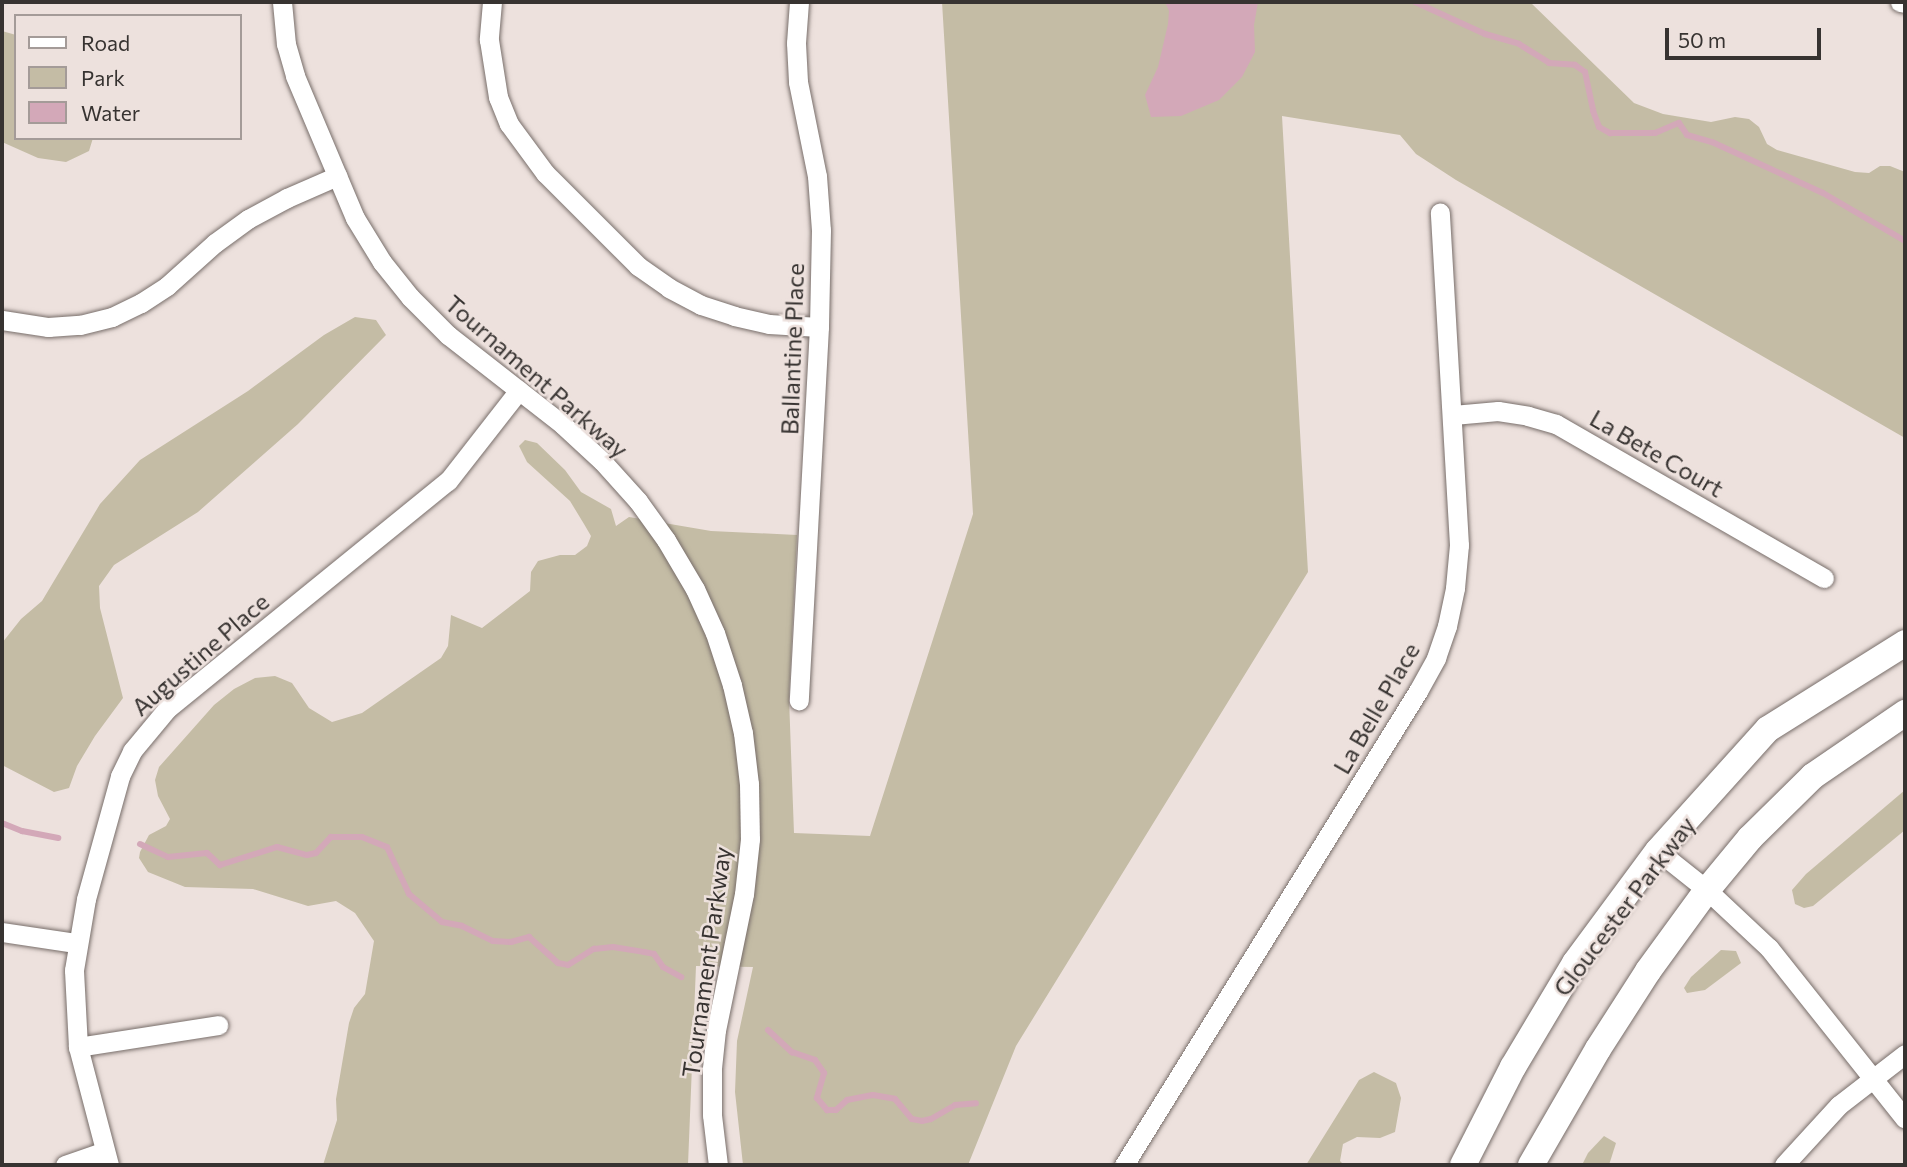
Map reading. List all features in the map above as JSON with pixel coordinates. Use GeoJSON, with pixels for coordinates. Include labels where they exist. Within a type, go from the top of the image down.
{"type":"FeatureCollection","features":[{"type":"Feature","properties":{"kind":"main road","name":"Gloucester Parkway"},"geometry":{"type":"LineString","coordinates":[[1462,1165],[1513,1067],[1575,963],[1658,851],[1768,729],[1905,643]]}},
{"type":"Feature","properties":{"kind":"main road"},"geometry":{"type":"LineString","coordinates":[[1531,1165],[1598,1049],[1648,971],[1707,890],[1750,838],[1813,776],[1905,713]]}},
{"type":"Feature","properties":{"kind":"street","name":"Tournament Parkway"},"geometry":{"type":"LineString","coordinates":[[282,2],[286,44],[295,76],[337,176],[368,240],[410,297],[448,335],[519,390],[602,461],[638,501],[666,540],[695,589],[715,633],[732,685],[749,784],[750,839],[744,894],[716,1030],[712,1069],[712,1115],[718,1165]]}},
{"type":"Feature","properties":{"kind":"street"},"geometry":{"type":"LineString","coordinates":[[492,2],[489,40],[498,97],[509,124],[526,151],[554,182],[638,266],[669,288],[701,305],[769,324],[820,327]]}},
{"type":"Feature","properties":{"kind":"street","name":"Ballantine Place"},"geometry":{"type":"LineString","coordinates":[[799,2],[796,43],[799,82],[817,176],[821,230],[820,327],[799,700]]}},
{"type":"Feature","properties":{"kind":"street"},"geometry":{"type":"LineString","coordinates":[[1900,2],[1905,3]]}},
{"type":"Feature","properties":{"kind":"street"},"geometry":{"type":"LineString","coordinates":[[2,320],[48,327],[80,325],[112,317],[167,286],[215,243],[248,219],[286,198],[337,176]]}},
{"type":"Feature","properties":{"kind":"street","name":"La Belle Place"},"geometry":{"type":"LineString","coordinates":[[1124,1165],[1436,658],[1447,626],[1455,588],[1459,545],[1440,213]]}},
{"type":"Feature","properties":{"kind":"street","name":"Augustine Place"},"geometry":{"type":"LineString","coordinates":[[107,1158],[78,1047],[74,1009],[76,943],[120,776],[147,729],[167,709],[448,481],[519,390]]}},
{"type":"Feature","properties":{"kind":"street","name":"La Bete Court"},"geometry":{"type":"LineString","coordinates":[[1453,415],[1498,411],[1556,424],[1824,578]]}},
{"type":"Feature","properties":{"kind":"street"},"geometry":{"type":"LineString","coordinates":[[1658,851],[1707,890],[1769,948],[1905,1119]]}},
{"type":"Feature","properties":{"kind":"street"},"geometry":{"type":"LineString","coordinates":[[2,932],[76,943]]}},
{"type":"Feature","properties":{"kind":"street"},"geometry":{"type":"LineString","coordinates":[[78,1047],[218,1025]]}},
{"type":"Feature","properties":{"kind":"street"},"geometry":{"type":"LineString","coordinates":[[1784,1165],[1839,1105],[1905,1054]]}},
{"type":"Feature","properties":{"kind":"street"},"geometry":{"type":"LineString","coordinates":[[65,1165],[107,1158]]}},
{"type":"Feature","properties":{"kind":"green space"},"geometry":{"type":"Polygon","coordinates":[[[942,2],[1530,2],[1634,103],[1663,114],[1711,122],[1735,117],[1749,119],[1759,127],[1767,144],[1777,150],[1855,172],[1869,173],[1880,166],[1890,166],[1905,172],[1905,438],[1456,180],[1416,154],[1400,135],[1282,116],[1308,572],[1016,1046],[968,1165],[743,1165],[735,1092],[737,1041],[753,967],[696,966],[688,1165],[323,1165],[337,1120],[336,1099],[349,1023],[354,1008],[365,994],[374,941],[355,913],[336,901],[308,906],[253,889],[185,887],[148,872],[139,858],[140,852],[149,835],[166,826],[170,819],[158,796],[155,780],[159,767],[214,705],[234,689],[255,678],[275,676],[292,683],[309,708],[332,722],[362,713],[441,658],[448,646],[451,615],[482,628],[530,591],[531,572],[538,561],[560,555],[575,555],[587,546],[591,536],[570,501],[527,462],[519,446],[525,440],[537,443],[565,470],[581,492],[611,509],[616,526],[629,517],[711,531],[797,535],[789,698],[794,833],[870,836],[973,514],[942,2]]]}},
{"type":"Feature","properties":{"kind":"green space"},"geometry":{"type":"Polygon","coordinates":[[[2,31],[14,34],[14,140],[92,140],[89,151],[66,162],[38,158],[2,142],[2,31]]]}},
{"type":"Feature","properties":{"kind":"green space"},"geometry":{"type":"Polygon","coordinates":[[[355,317],[376,320],[386,335],[298,424],[198,512],[114,565],[99,586],[100,608],[123,698],[77,766],[69,788],[54,792],[2,765],[2,643],[21,619],[42,601],[100,504],[140,460],[248,391],[324,335],[355,317]]]}},
{"type":"Feature","properties":{"kind":"green space"},"geometry":{"type":"Polygon","coordinates":[[[1905,790],[1905,830],[1813,906],[1804,908],[1795,904],[1792,890],[1806,874],[1905,790]]]}},
{"type":"Feature","properties":{"kind":"green space"},"geometry":{"type":"Polygon","coordinates":[[[1721,950],[1736,951],[1741,963],[1705,990],[1687,993],[1684,988],[1691,977],[1721,950]]]}},
{"type":"Feature","properties":{"kind":"green space"},"geometry":{"type":"Polygon","coordinates":[[[1374,1072],[1396,1083],[1401,1098],[1395,1132],[1380,1138],[1357,1137],[1343,1144],[1340,1161],[1344,1165],[1306,1165],[1359,1080],[1374,1072]]]}},
{"type":"Feature","properties":{"kind":"green space"},"geometry":{"type":"Polygon","coordinates":[[[1604,1136],[1616,1143],[1609,1165],[1582,1165],[1588,1153],[1604,1136]]]}},
{"type":"Feature","properties":{"kind":"water"},"geometry":{"type":"Polygon","coordinates":[[[1165,2],[1258,2],[1254,25],[1255,52],[1242,77],[1219,100],[1181,116],[1151,117],[1145,95],[1158,67],[1168,24],[1169,11],[1165,2]]]}},
{"type":"Feature","properties":{"kind":"waterway"},"geometry":{"type":"LineString","coordinates":[[1415,2],[1485,34],[1519,44],[1549,63],[1575,65],[1585,72],[1599,127],[1610,133],[1655,133],[1679,123],[1687,135],[1712,142],[1823,193],[1905,241]]}},
{"type":"Feature","properties":{"kind":"waterway"},"geometry":{"type":"LineString","coordinates":[[2,823],[22,831],[58,838]]}},
{"type":"Feature","properties":{"kind":"waterway"},"geometry":{"type":"LineString","coordinates":[[140,844],[168,857],[207,853],[220,865],[277,847],[307,855],[316,853],[331,837],[362,837],[387,847],[409,894],[442,922],[462,926],[493,941],[511,942],[529,937],[558,963],[568,965],[594,949],[613,947],[654,954],[663,967],[681,977]]}},
{"type":"Feature","properties":{"kind":"waterway"},"geometry":{"type":"LineString","coordinates":[[768,1030],[792,1052],[815,1060],[824,1073],[817,1098],[827,1110],[836,1110],[847,1100],[873,1095],[895,1099],[912,1119],[922,1121],[931,1119],[955,1105],[976,1103]]}}]}
